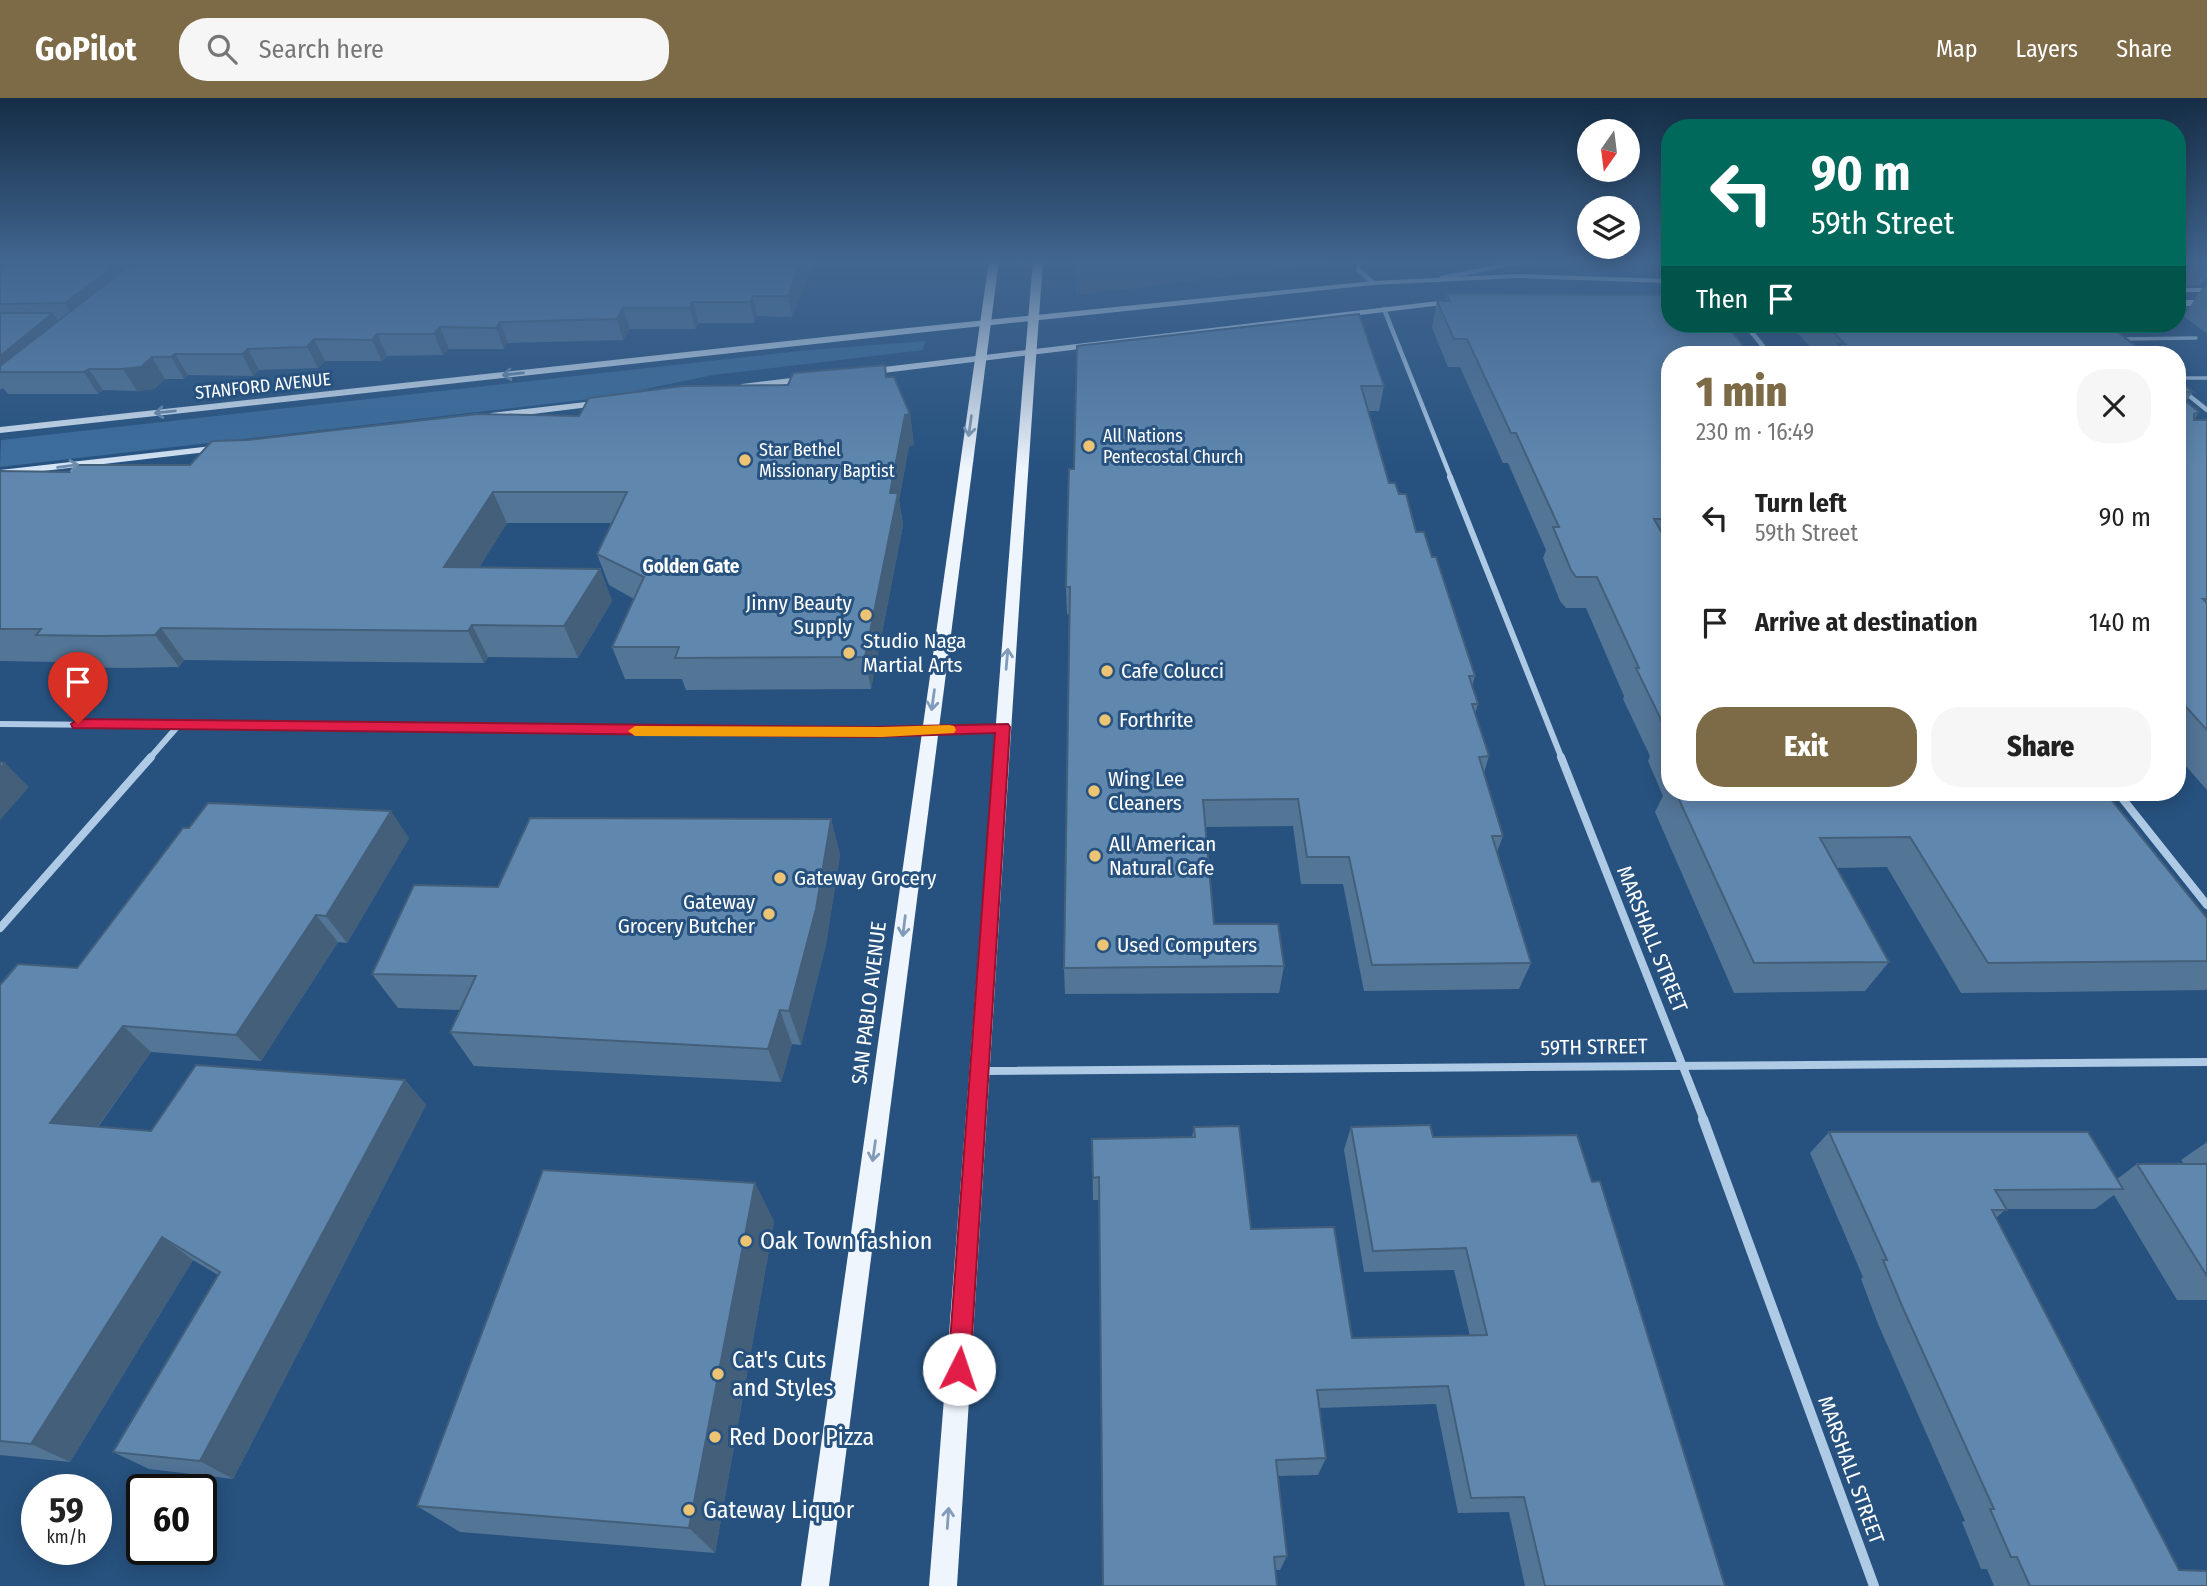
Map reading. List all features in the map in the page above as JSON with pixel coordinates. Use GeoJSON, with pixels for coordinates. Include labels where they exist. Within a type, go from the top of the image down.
{"type":"FeatureCollection","features":[{"type":"Feature","properties":{"kind":"main road","name":"STANFORD AVENUE"},"geometry":{"type":"LineString","coordinates":[[0,430],[926,329]]}},
{"type":"Feature","properties":{"kind":"main road","name":"SAN PABLO AVENUE"},"geometry":{"type":"LineString","coordinates":[[816,1586],[984,329]]}},
{"type":"Feature","properties":{"kind":"main road"},"geometry":{"type":"LineString","coordinates":[[943,1586],[1033,329]]}},
{"type":"Feature","properties":{"kind":"main road"},"geometry":{"type":"LineString","coordinates":[[852,374],[1208,329]]}},
{"type":"Feature","properties":{"kind":"main road"},"geometry":{"type":"LineString","coordinates":[[733,388],[825,377]]}},
{"type":"Feature","properties":{"kind":"main road"},"geometry":{"type":"LineString","coordinates":[[485,417],[608,403]]}},
{"type":"Feature","properties":{"kind":"main road"},"geometry":{"type":"LineString","coordinates":[[0,474],[235,446]]}},
{"type":"Feature","properties":{"kind":"street","name":"MARSHALL STREET"},"geometry":{"type":"LineString","coordinates":[[1392,329],[1683,1064],[1874,1586]]}},
{"type":"Feature","properties":{"kind":"street"},"geometry":{"type":"LineString","coordinates":[[2120,339],[2129,346]]}},
{"type":"Feature","properties":{"kind":"street"},"geometry":{"type":"LineString","coordinates":[[2186,394],[2207,411]]}},
{"type":"Feature","properties":{"kind":"street"},"geometry":{"type":"LineString","coordinates":[[0,724],[870,732],[1003,727]]}},
{"type":"Feature","properties":{"kind":"street"},"geometry":{"type":"LineString","coordinates":[[0,928],[178,726]]}},
{"type":"Feature","properties":{"kind":"street"},"geometry":{"type":"LineString","coordinates":[[2124,801],[2207,905]]}},
{"type":"Feature","properties":{"kind":"street","name":"59TH STREET"},"geometry":{"type":"LineString","coordinates":[[981,1071],[2207,1062]]}},
{"type":"Feature","properties":{"kind":"lane"},"geometry":{"type":"LineString","coordinates":[[2120,339],[2196,338]]}},
{"type":"Feature","properties":{"kind":"lane"},"geometry":{"type":"LineString","coordinates":[[2186,378],[2207,378]]}},
{"type":"Feature","properties":{"kind":"shaded area"},"geometry":{"type":"Polygon","coordinates":[[[925,341],[923,350],[713,375],[607,397],[0,467],[1,440],[799,351],[925,341]]]}},
{"type":"Feature","properties":{"kind":"building"},"geometry":{"type":"Polygon","coordinates":[[[0,329],[33,329],[0,356],[0,329]]]}},
{"type":"Feature","properties":{"kind":"building"},"geometry":{"type":"Polygon","coordinates":[[[47,329],[438,329],[434,334],[377,334],[372,340],[314,339],[307,347],[248,349],[242,354],[175,354],[171,357],[152,357],[141,367],[123,369],[0,372],[0,366],[47,329]]]}},
{"type":"Feature","properties":{"kind":"building"},"geometry":{"type":"Polygon","coordinates":[[[1223,329],[1364,329],[1384,386],[1361,386],[1389,483],[1395,483],[1399,494],[1406,494],[1416,532],[1424,532],[1432,557],[1436,557],[1475,676],[1469,676],[1478,704],[1472,704],[1489,756],[1479,757],[1503,836],[1492,836],[1531,963],[1372,965],[1349,857],[1307,857],[1298,799],[1203,800],[1214,924],[1278,924],[1284,966],[1064,968],[1070,587],[1066,587],[1067,539],[1069,469],[1074,469],[1077,346],[1223,329]]]}},
{"type":"Feature","properties":{"kind":"building"},"geometry":{"type":"Polygon","coordinates":[[[1450,329],[1661,329],[1661,333],[1733,333],[1744,346],[1661,346],[1661,519],[1654,519],[1661,531],[1661,720],[1597,577],[1576,577],[1571,570],[1553,527],[1559,527],[1516,433],[1511,433],[1467,339],[1454,339],[1450,329]]]}},
{"type":"Feature","properties":{"kind":"building"},"geometry":{"type":"Polygon","coordinates":[[[1834,333],[2119,333],[2136,346],[1838,344],[1845,344],[1834,333]]]}},
{"type":"Feature","properties":{"kind":"building"},"geometry":{"type":"Polygon","coordinates":[[[885,365],[886,377],[894,377],[910,414],[905,415],[890,493],[898,493],[865,657],[675,658],[679,647],[612,647],[644,577],[597,554],[627,492],[493,492],[444,567],[600,569],[564,626],[472,625],[468,631],[161,628],[155,635],[100,636],[36,635],[41,629],[0,629],[0,471],[70,472],[78,465],[190,465],[212,441],[248,440],[478,414],[579,416],[589,398],[683,386],[788,385],[793,373],[885,365]]]}},
{"type":"Feature","properties":{"kind":"building"},"geometry":{"type":"Polygon","coordinates":[[[2186,401],[2199,412],[2194,414],[2194,420],[2207,420],[2207,599],[2203,599],[2207,603],[2207,730],[2186,707],[2186,401]]]}},
{"type":"Feature","properties":{"kind":"building"},"geometry":{"type":"Polygon","coordinates":[[[1680,801],[2112,801],[2207,918],[2207,961],[1988,963],[1910,837],[1820,838],[1889,962],[1754,963],[1680,801]]]}},
{"type":"Feature","properties":{"kind":"building"},"geometry":{"type":"Polygon","coordinates":[[[208,803],[391,811],[326,916],[316,915],[236,1035],[123,1026],[50,1123],[151,1131],[196,1065],[405,1080],[200,1461],[113,1452],[220,1272],[162,1237],[31,1444],[0,1441],[0,985],[18,964],[77,968],[183,828],[189,828],[208,803]]]}},
{"type":"Feature","properties":{"kind":"building"},"geometry":{"type":"Polygon","coordinates":[[[530,818],[831,819],[816,909],[789,1011],[780,1010],[768,1049],[450,1032],[476,976],[372,974],[414,885],[498,887],[530,818]]]}},
{"type":"Feature","properties":{"kind":"building"},"geometry":{"type":"Polygon","coordinates":[[[1430,1125],[1433,1137],[1577,1135],[1592,1182],[1600,1181],[1725,1586],[1545,1586],[1524,1497],[1471,1498],[1448,1386],[1317,1390],[1326,1458],[1276,1460],[1287,1556],[1274,1557],[1277,1586],[1103,1586],[1099,1177],[1093,1178],[1092,1139],[1195,1137],[1194,1127],[1239,1126],[1251,1229],[1334,1227],[1352,1338],[1487,1335],[1466,1248],[1373,1251],[1351,1127],[1430,1125]]]}},
{"type":"Feature","properties":{"kind":"building"},"geometry":{"type":"Polygon","coordinates":[[[1829,1132],[2088,1132],[2123,1189],[1995,1190],[2007,1210],[1992,1210],[2179,1570],[2207,1571],[2207,1586],[2030,1586],[2017,1557],[2011,1557],[1990,1509],[1994,1509],[1902,1306],[1883,1260],[1887,1260],[1829,1132]]]}},
{"type":"Feature","properties":{"kind":"building"},"geometry":{"type":"Polygon","coordinates":[[[2137,1164],[2207,1164],[2207,1276],[2137,1164]]]}},
{"type":"Feature","properties":{"kind":"building"},"geometry":{"type":"Polygon","coordinates":[[[543,1170],[755,1183],[689,1528],[417,1506],[543,1170]]]}},
{"type":"Feature","properties":{"kind":"slow traffic"},"geometry":{"type":"LineString","coordinates":[[635,731],[949,730]]}},
{"type":"Feature","properties":{"kind":"place","name":"All Nations Pentecostal Church"},"geometry":{"type":"Point","coordinates":[1089,446]}},
{"type":"Feature","properties":{"kind":"place","name":"Star Bethel Missionary Baptist"},"geometry":{"type":"Point","coordinates":[745,460]}},
{"type":"Feature","properties":{"kind":"place","name":"Jinny Beauty Supply"},"geometry":{"type":"Point","coordinates":[866,615]}},
{"type":"Feature","properties":{"kind":"place","name":"Studio Naga Martial Arts"},"geometry":{"type":"Point","coordinates":[849,653]}},
{"type":"Feature","properties":{"kind":"place","name":"Cafe Colucci"},"geometry":{"type":"Point","coordinates":[1107,671]}},
{"type":"Feature","properties":{"kind":"place","name":"Forthrite"},"geometry":{"type":"Point","coordinates":[1105,720]}},
{"type":"Feature","properties":{"kind":"place","name":"Wing Lee Cleaners"},"geometry":{"type":"Point","coordinates":[1094,791]}},
{"type":"Feature","properties":{"kind":"place","name":"All American Natural Cafe"},"geometry":{"type":"Point","coordinates":[1095,856]}},
{"type":"Feature","properties":{"kind":"place","name":"Gateway Grocery"},"geometry":{"type":"Point","coordinates":[780,878]}},
{"type":"Feature","properties":{"kind":"place","name":"Gateway Grocery Butcher"},"geometry":{"type":"Point","coordinates":[769,914]}},
{"type":"Feature","properties":{"kind":"place","name":"Used Computers"},"geometry":{"type":"Point","coordinates":[1103,945]}},
{"type":"Feature","properties":{"kind":"place","name":"Oak Town fashion"},"geometry":{"type":"Point","coordinates":[746,1241]}},
{"type":"Feature","properties":{"kind":"place","name":"Cat's Cuts and Styles"},"geometry":{"type":"Point","coordinates":[718,1374]}},
{"type":"Feature","properties":{"kind":"place","name":"Red Door Pizza"},"geometry":{"type":"Point","coordinates":[715,1437]}},
{"type":"Feature","properties":{"kind":"place","name":"Gateway Liquor"},"geometry":{"type":"Point","coordinates":[689,1510]}},
{"type":"Feature","properties":{"kind":"district","name":"Golden Gate"},"geometry":{"type":"Point","coordinates":[691,566]}},
{"type":"Feature","properties":{"kind":"route"},"geometry":{"type":"LineString","coordinates":[[78,724],[870,732],[1003,727],[959,1369]]}}]}
